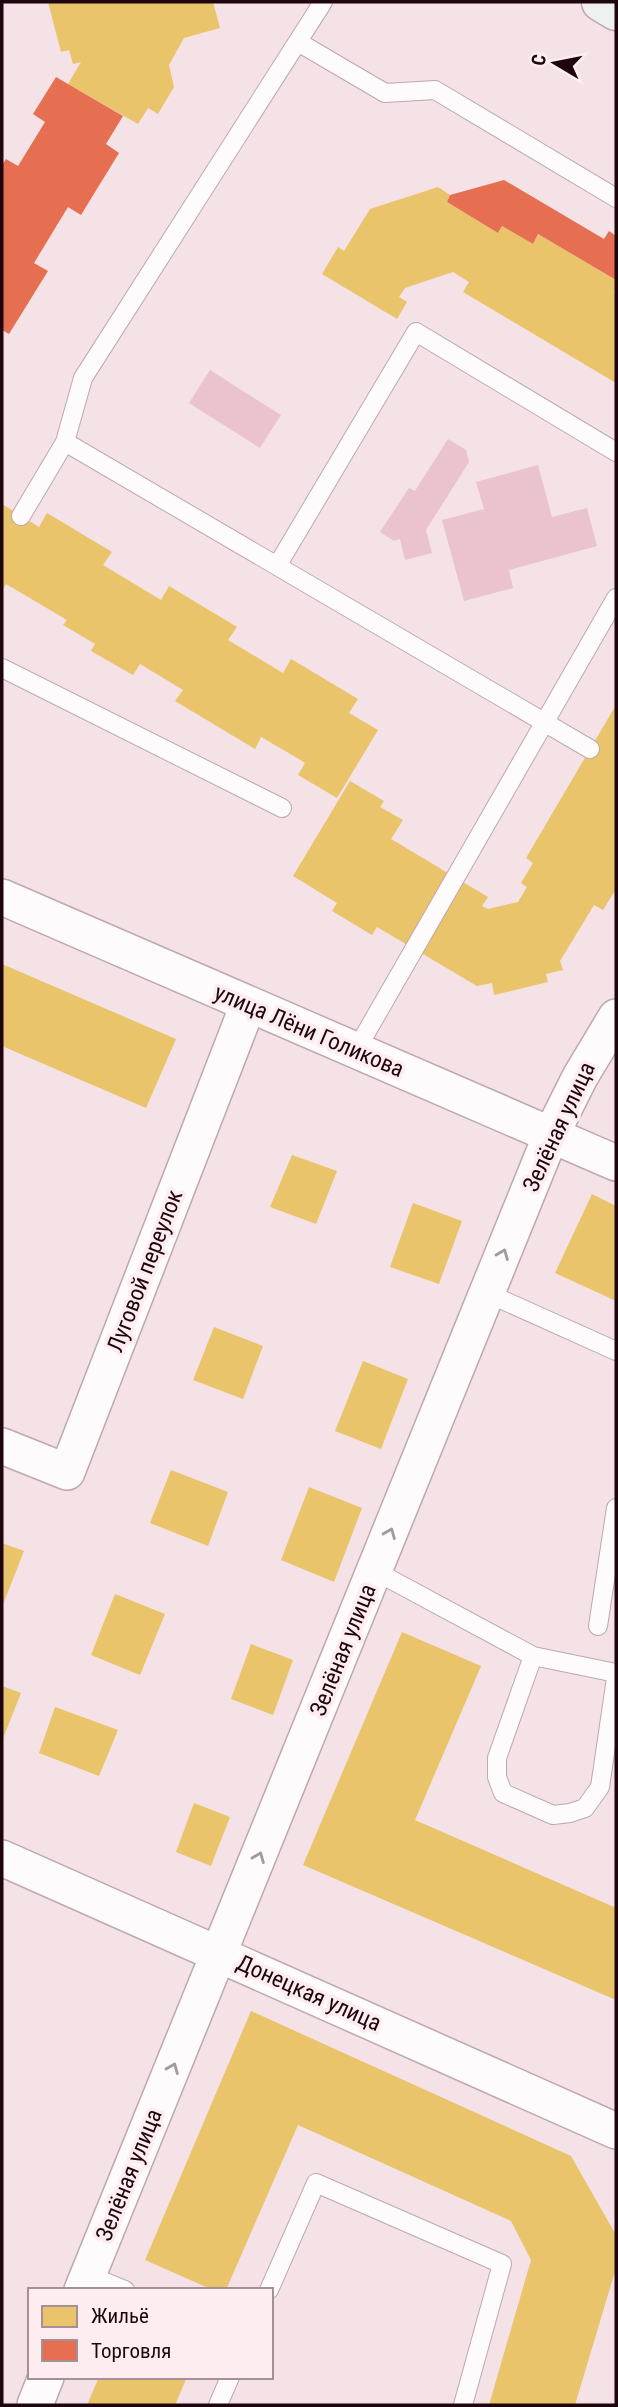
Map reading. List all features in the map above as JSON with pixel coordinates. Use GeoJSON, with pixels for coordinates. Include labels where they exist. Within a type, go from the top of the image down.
{"type":"FeatureCollection","features":[{"type":"Feature","properties":{"kind":"main road"},"geometry":{"type":"LineString","coordinates":[[601,2],[616,11]]}},
{"type":"Feature","properties":{"kind":"street","name":"улица Лёни Голикова"},"geometry":{"type":"LineString","coordinates":[[2,897],[616,1163]]}},
{"type":"Feature","properties":{"kind":"street","name":"Луговой переулок"},"geometry":{"type":"LineString","coordinates":[[2,1446],[67,1472],[248,1005]]}},
{"type":"Feature","properties":{"kind":"street","name":"Зелёная улица"},"geometry":{"type":"LineString","coordinates":[[85,2282],[551,1135],[580,1077],[616,1017]]}},
{"type":"Feature","properties":{"kind":"street","name":"Донецкая улица"},"geometry":{"type":"LineString","coordinates":[[2,1858],[616,2131]]}},
{"type":"Feature","properties":{"kind":"street"},"geometry":{"type":"LineString","coordinates":[[35,2405],[45,2379]]}},
{"type":"Feature","properties":{"kind":"lane"},"geometry":{"type":"LineString","coordinates":[[20,516],[65,442],[83,378],[323,2]]}},
{"type":"Feature","properties":{"kind":"lane"},"geometry":{"type":"LineString","coordinates":[[298,42],[385,93],[435,90],[616,198]]}},
{"type":"Feature","properties":{"kind":"lane"},"geometry":{"type":"LineString","coordinates":[[277,566],[416,332],[616,452]]}},
{"type":"Feature","properties":{"kind":"lane"},"geometry":{"type":"LineString","coordinates":[[65,442],[590,749]]}},
{"type":"Feature","properties":{"kind":"lane"},"geometry":{"type":"LineString","coordinates":[[355,1052],[616,598]]}},
{"type":"Feature","properties":{"kind":"lane"},"geometry":{"type":"LineString","coordinates":[[2,668],[282,808]]}},
{"type":"Feature","properties":{"kind":"lane"},"geometry":{"type":"LineString","coordinates":[[486,1293],[616,1351]]}},
{"type":"Feature","properties":{"kind":"lane"},"geometry":{"type":"LineString","coordinates":[[598,1626],[616,1508]]}},
{"type":"Feature","properties":{"kind":"lane"},"geometry":{"type":"LineString","coordinates":[[375,1571],[533,1656],[616,1676],[600,1787],[585,1808],[553,1815],[503,1793],[497,1777],[497,1758],[533,1656]]}},
{"type":"Feature","properties":{"kind":"lane"},"geometry":{"type":"LineString","coordinates":[[270,2288],[316,2183],[502,2264],[463,2405]]}},
{"type":"Feature","properties":{"kind":"lane"},"geometry":{"type":"LineString","coordinates":[[85,2282],[115,2288]]}},
{"type":"Feature","properties":{"kind":"lane"},"geometry":{"type":"LineString","coordinates":[[218,2405],[229,2379]]}},
{"type":"Feature","properties":{"kind":"shaded area"},"geometry":{"type":"Polygon","coordinates":[[[210,370],[281,415],[260,448],[189,403],[210,370]]]}},
{"type":"Feature","properties":{"kind":"shaded area"},"geometry":{"type":"Polygon","coordinates":[[[448,439],[466,450],[469,462],[426,530],[432,553],[405,560],[400,539],[394,541],[380,532],[409,488],[415,491],[448,439]]]}},
{"type":"Feature","properties":{"kind":"shaded area"},"geometry":{"type":"Polygon","coordinates":[[[538,465],[552,517],[587,508],[597,546],[509,570],[513,588],[464,601],[442,520],[484,509],[476,482],[538,465]]]}},
{"type":"Feature","properties":{"kind":"building: Жильё"},"geometry":{"type":"Polygon","coordinates":[[[48,2],[213,2],[220,28],[184,38],[169,65],[174,87],[158,114],[148,108],[138,124],[68,84],[81,62],[73,64],[69,50],[61,52],[48,2]]]}},
{"type":"Feature","properties":{"kind":"building: Жильё"},"geometry":{"type":"Polygon","coordinates":[[[438,187],[450,195],[447,202],[498,233],[502,226],[533,244],[538,234],[616,280],[616,383],[463,292],[469,282],[453,272],[405,288],[399,297],[407,302],[397,319],[322,274],[338,247],[344,251],[370,209],[438,187]]]}},
{"type":"Feature","properties":{"kind":"building: Жильё"},"geometry":{"type":"Polygon","coordinates":[[[2,504],[39,527],[47,513],[112,552],[103,565],[161,600],[169,586],[237,627],[228,640],[283,673],[291,659],[358,699],[349,713],[378,730],[337,798],[298,775],[305,763],[299,759],[261,737],[255,749],[175,701],[183,690],[140,664],[133,675],[91,651],[95,644],[63,625],[67,620],[6,584],[2,591],[2,504]]]}},
{"type":"Feature","properties":{"kind":"building: Жильё"},"geometry":{"type":"Polygon","coordinates":[[[616,705],[616,889],[603,910],[594,905],[560,961],[563,970],[546,974],[548,982],[494,995],[492,983],[477,986],[377,927],[372,935],[332,911],[337,903],[293,876],[350,781],[384,801],[380,807],[403,820],[391,839],[488,897],[482,906],[488,909],[518,902],[527,887],[521,883],[533,863],[526,858],[616,705]]]}},
{"type":"Feature","properties":{"kind":"building: Жильё"},"geometry":{"type":"Polygon","coordinates":[[[2,964],[176,1039],[146,1108],[2,1046],[2,964]]]}},
{"type":"Feature","properties":{"kind":"building: Жильё"},"geometry":{"type":"Polygon","coordinates":[[[292,1155],[337,1171],[316,1224],[270,1207],[292,1155]]]}},
{"type":"Feature","properties":{"kind":"building: Жильё"},"geometry":{"type":"Polygon","coordinates":[[[592,1194],[616,1206],[616,1301],[555,1273],[592,1194]]]}},
{"type":"Feature","properties":{"kind":"building: Жильё"},"geometry":{"type":"Polygon","coordinates":[[[413,1203],[462,1221],[439,1284],[390,1267],[413,1203]]]}},
{"type":"Feature","properties":{"kind":"building: Жильё"},"geometry":{"type":"Polygon","coordinates":[[[214,1327],[263,1346],[243,1399],[193,1380],[214,1327]]]}},
{"type":"Feature","properties":{"kind":"building: Жильё"},"geometry":{"type":"Polygon","coordinates":[[[363,1361],[408,1379],[381,1449],[335,1431],[363,1361]]]}},
{"type":"Feature","properties":{"kind":"building: Жильё"},"geometry":{"type":"Polygon","coordinates":[[[171,1470],[228,1492],[208,1546],[150,1523],[171,1470]]]}},
{"type":"Feature","properties":{"kind":"building: Жильё"},"geometry":{"type":"Polygon","coordinates":[[[309,1487],[362,1508],[334,1582],[281,1560],[309,1487]]]}},
{"type":"Feature","properties":{"kind":"building: Жильё"},"geometry":{"type":"Polygon","coordinates":[[[2,1543],[24,1551],[2,1607],[2,1543]]]}},
{"type":"Feature","properties":{"kind":"building: Жильё"},"geometry":{"type":"Polygon","coordinates":[[[115,1594],[165,1614],[140,1675],[91,1655],[115,1594]]]}},
{"type":"Feature","properties":{"kind":"building: Жильё"},"geometry":{"type":"Polygon","coordinates":[[[402,1632],[481,1666],[415,1820],[614,1907],[616,1902],[616,2000],[303,1865],[402,1632]]]}},
{"type":"Feature","properties":{"kind":"building: Жильё"},"geometry":{"type":"Polygon","coordinates":[[[251,1644],[293,1660],[273,1715],[231,1699],[251,1644]]]}},
{"type":"Feature","properties":{"kind":"building: Жильё"},"geometry":{"type":"Polygon","coordinates":[[[2,1686],[21,1693],[2,1741],[2,1686]]]}},
{"type":"Feature","properties":{"kind":"building: Жильё"},"geometry":{"type":"Polygon","coordinates":[[[55,1707],[118,1730],[99,1776],[39,1753],[55,1707]]]}},
{"type":"Feature","properties":{"kind":"building: Жильё"},"geometry":{"type":"Polygon","coordinates":[[[194,1803],[230,1817],[211,1866],[176,1852],[194,1803]]]}},
{"type":"Feature","properties":{"kind":"building: Жильё"},"geometry":{"type":"Polygon","coordinates":[[[251,2011],[571,2156],[616,2235],[616,2268],[575,2405],[489,2405],[531,2260],[511,2221],[298,2125],[227,2288],[208,2288],[145,2260],[251,2011]]]}},
{"type":"Feature","properties":{"kind":"building: Жильё"},"geometry":{"type":"Polygon","coordinates":[[[98,2379],[186,2379],[175,2405],[87,2405],[98,2379]]]}},
{"type":"Feature","properties":{"kind":"building: Торговля"},"geometry":{"type":"Polygon","coordinates":[[[56,77],[123,116],[106,144],[119,153],[81,215],[68,207],[34,263],[48,271],[9,334],[2,330],[2,165],[6,159],[18,166],[45,122],[33,114],[56,77]]]}},
{"type":"Feature","properties":{"kind":"building: Торговля"},"geometry":{"type":"Polygon","coordinates":[[[504,180],[604,239],[609,231],[616,236],[616,280],[538,234],[533,244],[502,226],[498,233],[447,202],[450,195],[504,180]]]}}]}
